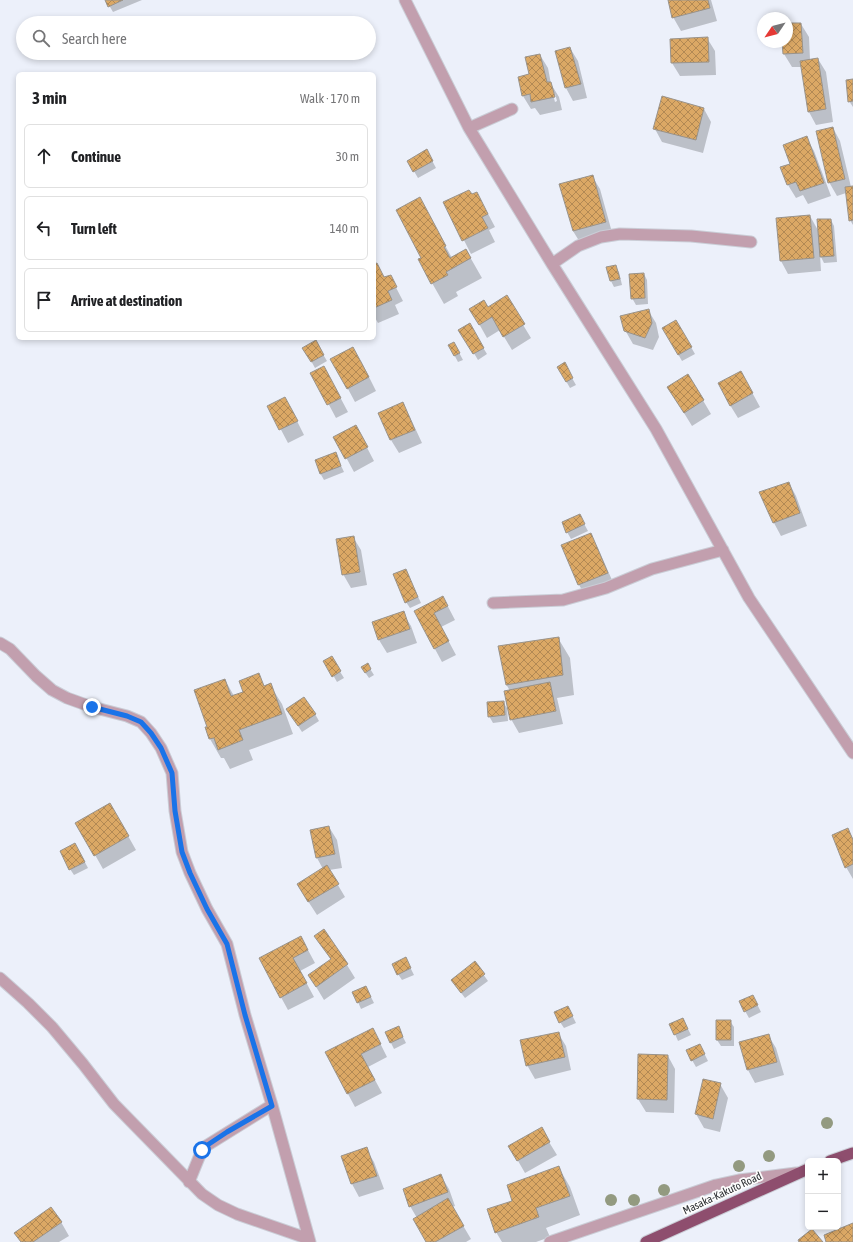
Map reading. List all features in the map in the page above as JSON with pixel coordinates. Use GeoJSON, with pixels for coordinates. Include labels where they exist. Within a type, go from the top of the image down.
{"type":"FeatureCollection","features":[{"type":"Feature","properties":{"kind":"highway"},"geometry":{"type":"LineString","coordinates":[[838,1158],[853,1152]]}},
{"type":"Feature","properties":{"kind":"highway","name":"Masaka-Kakuto Road"},"geometry":{"type":"LineString","coordinates":[[646,1242],[805,1170]]}},
{"type":"Feature","properties":{"kind":"street"},"geometry":{"type":"LineString","coordinates":[[406,0],[470,128],[552,264],[656,429],[749,598],[853,753]]}},
{"type":"Feature","properties":{"kind":"street"},"geometry":{"type":"LineString","coordinates":[[470,128],[512,109]]}},
{"type":"Feature","properties":{"kind":"street"},"geometry":{"type":"LineString","coordinates":[[552,264],[578,246],[601,237],[620,234],[691,236],[751,242]]}},
{"type":"Feature","properties":{"kind":"street"},"geometry":{"type":"LineString","coordinates":[[493,603],[563,600],[606,588],[652,568],[723,550]]}},
{"type":"Feature","properties":{"kind":"street"},"geometry":{"type":"LineString","coordinates":[[0,643],[10,649],[52,690],[67,698],[92,707],[127,716],[141,722],[151,733],[161,748],[172,773],[175,811],[182,852],[207,909],[227,944],[245,1015],[309,1240]]}},
{"type":"Feature","properties":{"kind":"street"},"geometry":{"type":"LineString","coordinates":[[0,978],[52,1027],[84,1064],[114,1104],[202,1194],[218,1205],[237,1214],[309,1240]]}},
{"type":"Feature","properties":{"kind":"street"},"geometry":{"type":"LineString","coordinates":[[189,1182],[202,1150],[206,1146],[272,1106]]}},
{"type":"Feature","properties":{"kind":"street"},"geometry":{"type":"LineString","coordinates":[[550,1242],[716,1185],[738,1180],[797,1173]]}},
{"type":"Feature","properties":{"kind":"building"},"geometry":{"type":"Polygon","coordinates":[[[105,0],[123,0],[108,7],[105,0]]]}},
{"type":"Feature","properties":{"kind":"building"},"geometry":{"type":"Polygon","coordinates":[[[668,0],[708,0],[710,8],[672,18],[668,0]]]}},
{"type":"Feature","properties":{"kind":"building"},"geometry":{"type":"Polygon","coordinates":[[[793,23],[801,23],[803,53],[783,54],[782,48],[793,48],[793,23]]]}},
{"type":"Feature","properties":{"kind":"building"},"geometry":{"type":"Polygon","coordinates":[[[708,37],[709,62],[671,63],[670,39],[708,37]]]}},
{"type":"Feature","properties":{"kind":"building"},"geometry":{"type":"Polygon","coordinates":[[[570,47],[581,84],[565,88],[555,51],[570,47]]]}},
{"type":"Feature","properties":{"kind":"building"},"geometry":{"type":"Polygon","coordinates":[[[540,54],[547,82],[551,82],[555,97],[531,102],[530,94],[522,96],[518,77],[529,74],[525,57],[540,54]]]}},
{"type":"Feature","properties":{"kind":"building"},"geometry":{"type":"Polygon","coordinates":[[[818,58],[826,109],[808,112],[800,61],[818,58]]]}},
{"type":"Feature","properties":{"kind":"building"},"geometry":{"type":"Polygon","coordinates":[[[853,79],[853,101],[848,102],[846,80],[853,79]]]}},
{"type":"Feature","properties":{"kind":"building"},"geometry":{"type":"Polygon","coordinates":[[[662,96],[704,108],[696,140],[653,129],[662,96]]]}},
{"type":"Feature","properties":{"kind":"building"},"geometry":{"type":"Polygon","coordinates":[[[833,127],[845,179],[828,183],[816,131],[833,127]]]}},
{"type":"Feature","properties":{"kind":"building"},"geometry":{"type":"Polygon","coordinates":[[[807,136],[824,183],[800,191],[796,182],[787,185],[780,167],[790,164],[783,145],[807,136]]]}},
{"type":"Feature","properties":{"kind":"building"},"geometry":{"type":"Polygon","coordinates":[[[427,149],[433,161],[413,172],[407,161],[427,149]]]}},
{"type":"Feature","properties":{"kind":"building"},"geometry":{"type":"Polygon","coordinates":[[[593,175],[606,222],[573,231],[559,184],[593,175]]]}},
{"type":"Feature","properties":{"kind":"building"},"geometry":{"type":"Polygon","coordinates":[[[853,186],[853,220],[849,221],[845,187],[853,186]]]}},
{"type":"Feature","properties":{"kind":"building"},"geometry":{"type":"Polygon","coordinates":[[[469,190],[472,194],[477,192],[488,214],[482,217],[488,228],[462,241],[443,202],[469,190]]]}},
{"type":"Feature","properties":{"kind":"building"},"geometry":{"type":"Polygon","coordinates":[[[420,197],[446,246],[444,247],[450,258],[466,249],[471,258],[446,272],[448,275],[431,284],[418,259],[421,258],[396,210],[420,197]]]}},
{"type":"Feature","properties":{"kind":"building"},"geometry":{"type":"Polygon","coordinates":[[[810,215],[814,258],[780,261],[776,218],[810,215]]]}},
{"type":"Feature","properties":{"kind":"building"},"geometry":{"type":"Polygon","coordinates":[[[817,219],[831,219],[834,256],[820,257],[817,219]]]}},
{"type":"Feature","properties":{"kind":"building"},"geometry":{"type":"Polygon","coordinates":[[[376,263],[384,277],[391,275],[397,287],[388,291],[392,300],[376,307],[376,263]]]}},
{"type":"Feature","properties":{"kind":"building"},"geometry":{"type":"Polygon","coordinates":[[[616,265],[620,279],[610,281],[606,267],[616,265]]]}},
{"type":"Feature","properties":{"kind":"building"},"geometry":{"type":"Polygon","coordinates":[[[644,273],[645,298],[631,299],[629,274],[644,273]]]}},
{"type":"Feature","properties":{"kind":"building"},"geometry":{"type":"Polygon","coordinates":[[[507,295],[525,324],[503,337],[492,317],[479,325],[469,309],[484,300],[488,307],[507,295]]]}},
{"type":"Feature","properties":{"kind":"building"},"geometry":{"type":"Polygon","coordinates":[[[649,309],[652,323],[645,338],[624,331],[620,316],[649,309]]]}},
{"type":"Feature","properties":{"kind":"building"},"geometry":{"type":"Polygon","coordinates":[[[676,320],[692,347],[678,355],[662,328],[676,320]]]}},
{"type":"Feature","properties":{"kind":"building"},"geometry":{"type":"Polygon","coordinates":[[[470,323],[484,348],[473,354],[458,330],[470,323]]]}},
{"type":"Feature","properties":{"kind":"building"},"geometry":{"type":"Polygon","coordinates":[[[316,340],[324,355],[311,362],[302,348],[316,340]]]}},
{"type":"Feature","properties":{"kind":"building"},"geometry":{"type":"Polygon","coordinates":[[[454,342],[460,353],[454,356],[448,345],[454,342]]]}},
{"type":"Feature","properties":{"kind":"building"},"geometry":{"type":"Polygon","coordinates":[[[353,347],[369,377],[347,389],[330,359],[353,347]]]}},
{"type":"Feature","properties":{"kind":"building"},"geometry":{"type":"Polygon","coordinates":[[[565,362],[573,378],[566,382],[557,367],[565,362]]]}},
{"type":"Feature","properties":{"kind":"building"},"geometry":{"type":"Polygon","coordinates":[[[324,366],[341,398],[327,405],[310,373],[324,366]]]}},
{"type":"Feature","properties":{"kind":"building"},"geometry":{"type":"Polygon","coordinates":[[[741,371],[753,393],[730,406],[718,383],[741,371]]]}},
{"type":"Feature","properties":{"kind":"building"},"geometry":{"type":"Polygon","coordinates":[[[688,374],[704,400],[684,413],[667,387],[688,374]]]}},
{"type":"Feature","properties":{"kind":"building"},"geometry":{"type":"Polygon","coordinates":[[[285,397],[298,421],[279,430],[267,406],[285,397]]]}},
{"type":"Feature","properties":{"kind":"building"},"geometry":{"type":"Polygon","coordinates":[[[403,402],[415,430],[390,440],[378,413],[403,402]]]}},
{"type":"Feature","properties":{"kind":"building"},"geometry":{"type":"Polygon","coordinates":[[[356,425],[368,447],[345,459],[333,437],[356,425]]]}},
{"type":"Feature","properties":{"kind":"building"},"geometry":{"type":"Polygon","coordinates":[[[336,452],[341,466],[320,474],[315,460],[336,452]]]}},
{"type":"Feature","properties":{"kind":"building"},"geometry":{"type":"Polygon","coordinates":[[[789,482],[800,513],[773,523],[759,492],[789,482]]]}},
{"type":"Feature","properties":{"kind":"building"},"geometry":{"type":"Polygon","coordinates":[[[580,514],[585,524],[566,533],[562,522],[580,514]]]}},
{"type":"Feature","properties":{"kind":"building"},"geometry":{"type":"Polygon","coordinates":[[[591,533],[608,573],[578,585],[561,545],[591,533]]]}},
{"type":"Feature","properties":{"kind":"building"},"geometry":{"type":"Polygon","coordinates":[[[354,536],[360,572],[342,575],[336,539],[354,536]]]}},
{"type":"Feature","properties":{"kind":"building"},"geometry":{"type":"Polygon","coordinates":[[[406,569],[418,597],[405,603],[393,574],[406,569]]]}},
{"type":"Feature","properties":{"kind":"building"},"geometry":{"type":"Polygon","coordinates":[[[443,596],[448,606],[434,613],[449,641],[434,649],[414,611],[443,596]]]}},
{"type":"Feature","properties":{"kind":"building"},"geometry":{"type":"Polygon","coordinates":[[[404,611],[410,629],[378,640],[372,622],[404,611]]]}},
{"type":"Feature","properties":{"kind":"building"},"geometry":{"type":"Polygon","coordinates":[[[559,637],[563,675],[506,685],[498,646],[559,637]]]}},
{"type":"Feature","properties":{"kind":"building"},"geometry":{"type":"Polygon","coordinates":[[[332,656],[341,671],[332,677],[323,661],[332,656]]]}},
{"type":"Feature","properties":{"kind":"building"},"geometry":{"type":"Polygon","coordinates":[[[368,663],[371,669],[365,673],[361,667],[368,663]]]}},
{"type":"Feature","properties":{"kind":"building"},"geometry":{"type":"Polygon","coordinates":[[[259,673],[264,686],[271,683],[282,714],[239,730],[243,740],[218,750],[214,738],[209,739],[205,727],[207,727],[194,690],[225,679],[231,696],[243,692],[239,681],[259,673]]]}},
{"type":"Feature","properties":{"kind":"building"},"geometry":{"type":"Polygon","coordinates":[[[550,682],[556,711],[510,720],[504,691],[550,682]]]}},
{"type":"Feature","properties":{"kind":"building"},"geometry":{"type":"Polygon","coordinates":[[[304,697],[316,714],[298,726],[286,709],[304,697]]]}},
{"type":"Feature","properties":{"kind":"building"},"geometry":{"type":"Polygon","coordinates":[[[504,701],[505,715],[488,717],[487,702],[504,701]]]}},
{"type":"Feature","properties":{"kind":"building"},"geometry":{"type":"Polygon","coordinates":[[[110,803],[129,836],[94,856],[75,823],[110,803]]]}},
{"type":"Feature","properties":{"kind":"building"},"geometry":{"type":"Polygon","coordinates":[[[329,826],[335,854],[316,858],[310,830],[329,826]]]}},
{"type":"Feature","properties":{"kind":"building"},"geometry":{"type":"Polygon","coordinates":[[[848,828],[853,840],[853,864],[845,868],[832,835],[848,828]]]}},
{"type":"Feature","properties":{"kind":"building"},"geometry":{"type":"Polygon","coordinates":[[[75,843],[85,862],[69,870],[60,851],[75,843]]]}},
{"type":"Feature","properties":{"kind":"building"},"geometry":{"type":"Polygon","coordinates":[[[327,865],[339,884],[308,902],[297,884],[327,865]]]}},
{"type":"Feature","properties":{"kind":"building"},"geometry":{"type":"Polygon","coordinates":[[[324,929],[348,964],[316,987],[308,975],[331,959],[314,936],[324,929]]]}},
{"type":"Feature","properties":{"kind":"building"},"geometry":{"type":"Polygon","coordinates":[[[301,936],[308,950],[293,958],[307,983],[280,998],[259,958],[301,936]]]}},
{"type":"Feature","properties":{"kind":"building"},"geometry":{"type":"Polygon","coordinates":[[[406,957],[411,968],[397,975],[392,964],[406,957]]]}},
{"type":"Feature","properties":{"kind":"building"},"geometry":{"type":"Polygon","coordinates":[[[475,961],[485,974],[461,993],[451,980],[475,961]]]}},
{"type":"Feature","properties":{"kind":"building"},"geometry":{"type":"Polygon","coordinates":[[[366,986],[371,997],[357,1003],[352,992],[366,986]]]}},
{"type":"Feature","properties":{"kind":"building"},"geometry":{"type":"Polygon","coordinates":[[[753,995],[758,1005],[744,1012],[739,1001],[753,995]]]}},
{"type":"Feature","properties":{"kind":"building"},"geometry":{"type":"Polygon","coordinates":[[[568,1006],[573,1016],[559,1023],[554,1012],[568,1006]]]}},
{"type":"Feature","properties":{"kind":"building"},"geometry":{"type":"Polygon","coordinates":[[[683,1018],[688,1029],[674,1035],[669,1024],[683,1018]]]}},
{"type":"Feature","properties":{"kind":"building"},"geometry":{"type":"Polygon","coordinates":[[[716,1020],[731,1020],[731,1040],[716,1040],[716,1020]]]}},
{"type":"Feature","properties":{"kind":"building"},"geometry":{"type":"Polygon","coordinates":[[[399,1026],[403,1037],[390,1043],[385,1032],[399,1026]]]}},
{"type":"Feature","properties":{"kind":"building"},"geometry":{"type":"Polygon","coordinates":[[[373,1028],[381,1044],[361,1054],[375,1080],[347,1094],[325,1052],[373,1028]]]}},
{"type":"Feature","properties":{"kind":"building"},"geometry":{"type":"Polygon","coordinates":[[[559,1032],[565,1057],[526,1066],[520,1040],[559,1032]]]}},
{"type":"Feature","properties":{"kind":"building"},"geometry":{"type":"Polygon","coordinates":[[[769,1034],[777,1062],[747,1070],[739,1042],[769,1034]]]}},
{"type":"Feature","properties":{"kind":"building"},"geometry":{"type":"Polygon","coordinates":[[[700,1044],[705,1054],[691,1061],[686,1050],[700,1044]]]}},
{"type":"Feature","properties":{"kind":"building"},"geometry":{"type":"Polygon","coordinates":[[[638,1054],[668,1055],[667,1100],[637,1099],[638,1054]]]}},
{"type":"Feature","properties":{"kind":"building"},"geometry":{"type":"Polygon","coordinates":[[[703,1079],[721,1083],[713,1119],[695,1114],[703,1079]]]}},
{"type":"Feature","properties":{"kind":"building"},"geometry":{"type":"Polygon","coordinates":[[[542,1127],[550,1142],[517,1161],[508,1146],[542,1127]]]}},
{"type":"Feature","properties":{"kind":"building"},"geometry":{"type":"Polygon","coordinates":[[[367,1147],[377,1176],[351,1184],[341,1156],[367,1147]]]}},
{"type":"Feature","properties":{"kind":"building"},"geometry":{"type":"Polygon","coordinates":[[[559,1166],[570,1196],[536,1208],[539,1217],[495,1233],[487,1209],[512,1201],[507,1185],[559,1166]]]}},
{"type":"Feature","properties":{"kind":"building"},"geometry":{"type":"Polygon","coordinates":[[[441,1174],[448,1192],[409,1207],[403,1189],[441,1174]]]}},
{"type":"Feature","properties":{"kind":"building"},"geometry":{"type":"Polygon","coordinates":[[[448,1198],[464,1226],[435,1242],[426,1242],[413,1219],[448,1198]]]}},
{"type":"Feature","properties":{"kind":"building"},"geometry":{"type":"Polygon","coordinates":[[[51,1207],[62,1222],[33,1242],[21,1242],[14,1233],[51,1207]]]}},
{"type":"Feature","properties":{"kind":"building"},"geometry":{"type":"Polygon","coordinates":[[[853,1223],[853,1242],[826,1242],[824,1235],[836,1230],[841,1230],[841,1228],[853,1223]]]}},
{"type":"Feature","properties":{"kind":"building"},"geometry":{"type":"Polygon","coordinates":[[[813,1230],[823,1242],[799,1242],[798,1240],[813,1230]]]}},
{"type":"Feature","properties":{"kind":"route"},"geometry":{"type":"LineString","coordinates":[[92,707],[127,716],[141,722],[151,733],[161,748],[172,773],[175,811],[182,852],[207,909],[227,944],[245,1015],[272,1106],[227,1132],[202,1150]]}}]}
